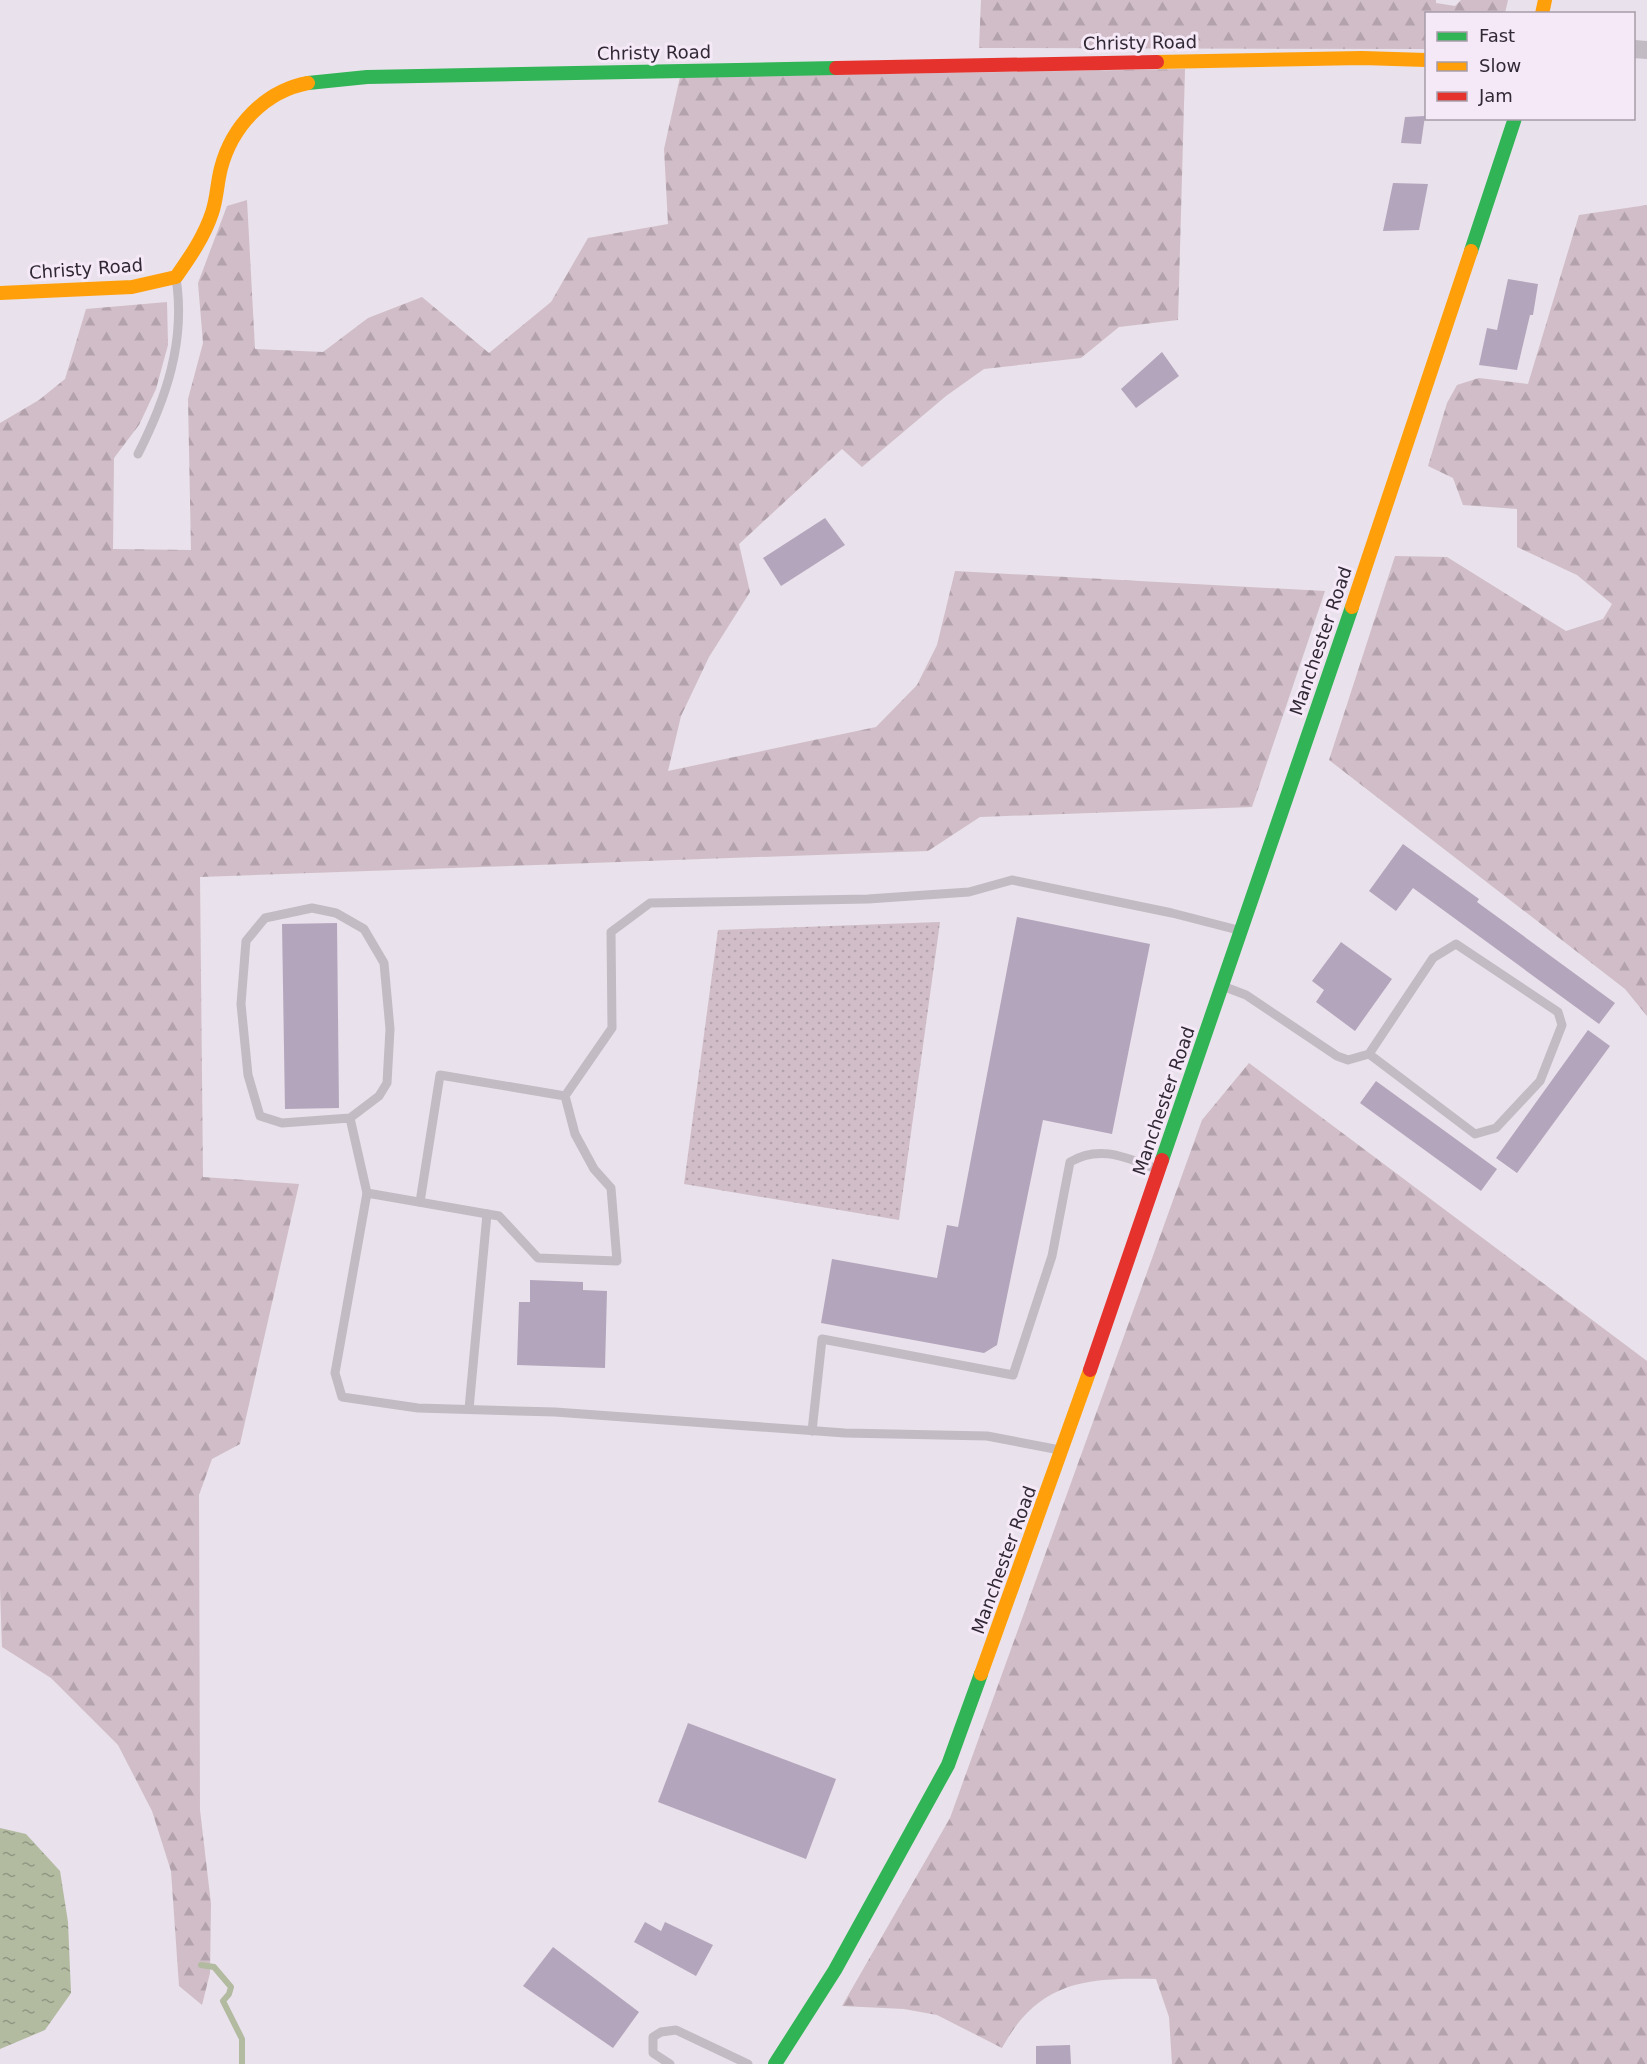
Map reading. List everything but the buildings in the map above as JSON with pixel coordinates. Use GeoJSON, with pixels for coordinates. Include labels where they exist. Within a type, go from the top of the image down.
{"type":"FeatureCollection","features":[{"type":"Feature","properties":{"kind":"street","name":"Christy Road"},"geometry":{"type":"LineString","coordinates":[[0,293],[132,287],[176,277],[197,248],[212,213],[222,165],[238,130],[258,105],[282,90],[320,81],[367,77],[924,65],[1362,58],[1425,60]]}},
{"type":"Feature","properties":{"kind":"street","name":"Manchester Road"},"geometry":{"type":"LineString","coordinates":[[775,2064],[835,1970],[948,1765],[1062,1451],[1159,1170],[1514,120]]}},
{"type":"Feature","properties":{"kind":"lane"},"geometry":{"type":"LineString","coordinates":[[138,454],[158,415],[170,379],[179,328],[176,277]]}},
{"type":"Feature","properties":{"kind":"lane"},"geometry":{"type":"LineString","coordinates":[[367,1193],[500,1216],[538,1258],[617,1261],[611,1188],[594,1169],[575,1134],[565,1096],[612,1028],[611,932],[650,903],[868,899],[969,892],[1012,880],[1172,913],[1241,931]]}},
{"type":"Feature","properties":{"kind":"lane"},"geometry":{"type":"LineString","coordinates":[[312,908],[336,913],[364,929],[384,963],[390,1029],[387,1083],[379,1096],[350,1118],[282,1123],[260,1116],[248,1075],[241,1004],[246,941],[265,918],[312,908]]}},
{"type":"Feature","properties":{"kind":"lane"},"geometry":{"type":"LineString","coordinates":[[1222,986],[1246,995],[1337,1056],[1348,1060],[1369,1054],[1433,958],[1456,944],[1558,1012],[1562,1025],[1540,1081],[1496,1128],[1475,1134],[1369,1054]]}},
{"type":"Feature","properties":{"kind":"lane"},"geometry":{"type":"LineString","coordinates":[[420,1202],[440,1075],[565,1096]]}},
{"type":"Feature","properties":{"kind":"lane"},"geometry":{"type":"LineString","coordinates":[[350,1118],[367,1193],[335,1373],[342,1397],[418,1408],[555,1412],[812,1431],[987,1437],[1062,1451]]}},
{"type":"Feature","properties":{"kind":"lane"},"geometry":{"type":"LineString","coordinates":[[812,1431],[822,1339],[1013,1376],[1052,1256],[1070,1162],[1082,1155],[1098,1152],[1121,1156],[1159,1170]]}},
{"type":"Feature","properties":{"kind":"lane"},"geometry":{"type":"LineString","coordinates":[[469,1409],[487,1214]]}},
{"type":"Feature","properties":{"kind":"lane"},"geometry":{"type":"LineString","coordinates":[[670,2064],[653,2053],[653,2037],[661,2032],[676,2030],[748,2064]]}},
{"type":"Feature","properties":{"kind":"green space"},"geometry":{"type":"Polygon","coordinates":[[[981,0],[1436,0],[1436,3],[1455,6],[1461,0],[1508,0],[1505,12],[1425,12],[1425,49],[979,48],[981,0]]]}},
{"type":"Feature","properties":{"kind":"green space"},"geometry":{"type":"Polygon","coordinates":[[[1185,69],[1178,320],[1119,327],[1081,358],[984,369],[946,396],[862,467],[842,449],[739,544],[750,592],[709,657],[681,716],[668,771],[876,727],[917,685],[937,645],[955,571],[1325,591],[1252,807],[980,817],[928,851],[200,877],[203,1177],[299,1184],[240,1444],[212,1459],[199,1495],[200,1810],[211,1904],[210,1973],[202,2005],[179,1986],[171,1871],[152,1811],[118,1745],[51,1678],[2,1647],[0,1589],[0,423],[39,400],[65,379],[86,309],[167,302],[168,345],[156,389],[139,425],[114,458],[113,549],[191,550],[188,399],[203,343],[198,283],[227,206],[247,200],[255,349],[323,352],[368,318],[422,297],[489,353],[551,302],[588,238],[668,224],[664,149],[680,77],[1185,69]]]}},
{"type":"Feature","properties":{"kind":"green space"},"geometry":{"type":"Polygon","coordinates":[[[1647,205],[1647,1016],[1625,989],[1329,760],[1395,556],[1447,557],[1566,631],[1603,619],[1612,604],[1577,575],[1517,547],[1517,509],[1463,505],[1453,478],[1428,466],[1447,403],[1457,385],[1479,378],[1528,384],[1579,215],[1647,205]]]}},
{"type":"Feature","properties":{"kind":"green space"},"geometry":{"type":"Polygon","coordinates":[[[940,922],[899,1220],[684,1184],[718,930],[940,922]]]}},
{"type":"Feature","properties":{"kind":"green space"},"geometry":{"type":"Polygon","coordinates":[[[1249,1063],[1647,1361],[1647,2064],[1172,2064],[1169,2017],[1156,1979],[1086,1982],[1048,1996],[1031,2009],[1016,2026],[1002,2048],[937,2015],[904,2009],[842,2006],[950,1818],[1202,1120],[1249,1063]]]}},
{"type":"Feature","properties":{"kind":"water"},"geometry":{"type":"Polygon","coordinates":[[[0,1828],[26,1834],[60,1871],[68,1922],[71,1993],[45,2030],[0,2049],[0,1828]]]}},
{"type":"Feature","properties":{"kind":"waterway"},"geometry":{"type":"LineString","coordinates":[[201,1965],[214,1967],[231,1987],[223,2001],[242,2039],[242,2064]]}},
{"type":"Feature","properties":{"kind":"traffic: fast"},"geometry":{"type":"LineString","coordinates":[[308,83],[367,77],[836,68]]}},
{"type":"Feature","properties":{"kind":"traffic: fast"},"geometry":{"type":"LineString","coordinates":[[1471,251],[1514,120]]}},
{"type":"Feature","properties":{"kind":"traffic: fast"},"geometry":{"type":"LineString","coordinates":[[1162,1160],[1352,607]]}},
{"type":"Feature","properties":{"kind":"traffic: fast"},"geometry":{"type":"LineString","coordinates":[[775,2064],[835,1970],[948,1765],[981,1674]]}},
{"type":"Feature","properties":{"kind":"traffic: slow"},"geometry":{"type":"LineString","coordinates":[[1542,12],[1545,0]]}},
{"type":"Feature","properties":{"kind":"traffic: slow"},"geometry":{"type":"LineString","coordinates":[[1157,62],[1362,58],[1425,60]]}},
{"type":"Feature","properties":{"kind":"traffic: slow"},"geometry":{"type":"LineString","coordinates":[[0,293],[132,287],[176,277],[209,222],[220,174],[233,138],[252,113],[264,102],[292,87],[308,83]]}},
{"type":"Feature","properties":{"kind":"traffic: slow"},"geometry":{"type":"LineString","coordinates":[[1352,607],[1471,251]]}},
{"type":"Feature","properties":{"kind":"traffic: slow"},"geometry":{"type":"LineString","coordinates":[[981,1674],[1090,1370]]}},
{"type":"Feature","properties":{"kind":"traffic: jam"},"geometry":{"type":"LineString","coordinates":[[836,68],[1157,62]]}},
{"type":"Feature","properties":{"kind":"traffic: jam"},"geometry":{"type":"LineString","coordinates":[[1090,1370],[1162,1160]]}}]}
